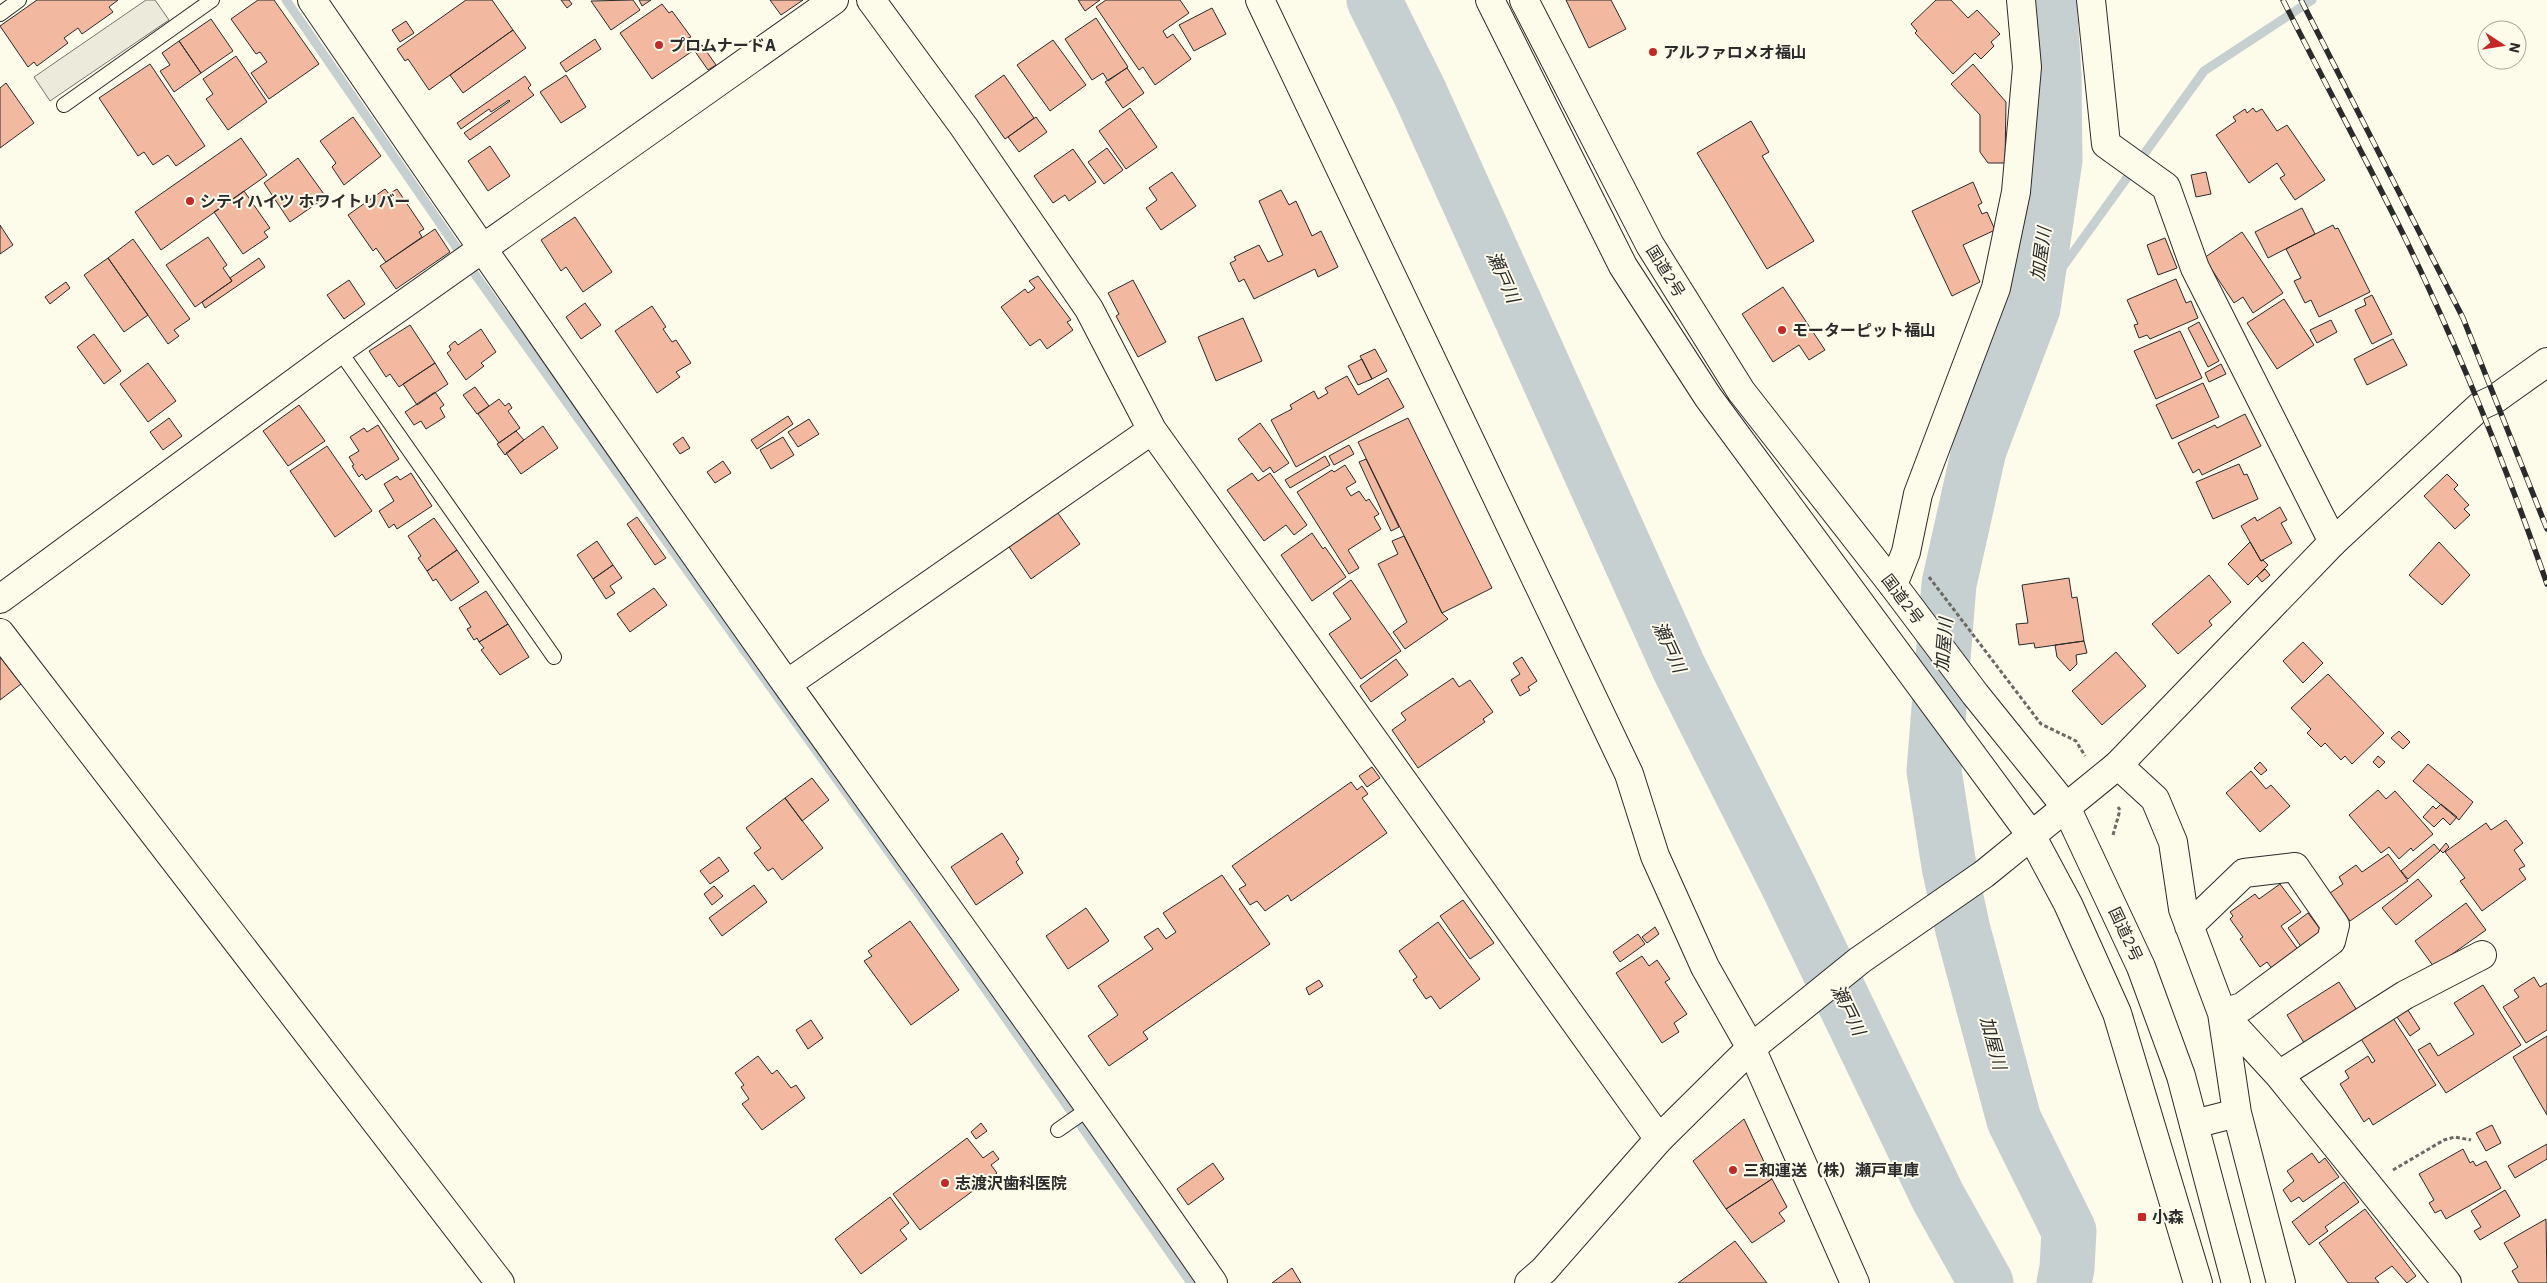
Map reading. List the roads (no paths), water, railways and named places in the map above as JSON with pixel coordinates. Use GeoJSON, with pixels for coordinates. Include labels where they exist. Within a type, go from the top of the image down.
{"type":"FeatureCollection","features":[{"type":"Feature","properties":{"kind":"main road"},"geometry":{"type":"LineString","coordinates":[[312,0],[472,257],[787,684],[1086,1110],[1213,1283]]}},
{"type":"Feature","properties":{"kind":"main road"},"geometry":{"type":"LineString","coordinates":[[0,599],[339,350],[834,0]]}},
{"type":"Feature","properties":{"kind":"main road"},"geometry":{"type":"LineString","coordinates":[[871,0],[964,127],[1088,310],[1152,430],[1659,1139]]}},
{"type":"Feature","properties":{"kind":"main road"},"geometry":{"type":"LineString","coordinates":[[1260,0],[1629,774],[1655,856],[1704,967],[1758,1041],[1855,1283]]}},
{"type":"Feature","properties":{"kind":"main road","name":"国道2号"},"geometry":{"type":"LineString","coordinates":[[1490,0],[1623,266],[1708,397],[2031,835],[2068,904],[2117,1013],[2198,1283]]}},
{"type":"Feature","properties":{"kind":"main road","name":"国道2号"},"geometry":{"type":"LineString","coordinates":[[1524,0],[1650,246],[1741,391],[1893,585],[1975,694],[2066,807],[2141,967],[2181,1076],[2236,1283]]}},
{"type":"Feature","properties":{"kind":"main road"},"geometry":{"type":"LineString","coordinates":[[1893,585],[1914,560],[1918,494],[1996,288],[2016,192],[2027,67],[2021,0]]}},
{"type":"Feature","properties":{"kind":"main road"},"geometry":{"type":"LineString","coordinates":[[2091,0],[2106,144],[2166,187],[2195,268],[2333,542]]}},
{"type":"Feature","properties":{"kind":"main road"},"geometry":{"type":"LineString","coordinates":[[1529,1283],[1544,1270],[1659,1139],[1758,1041],[1860,960],[1984,874],[2118,764],[2333,542],[2480,406],[2495,399],[2547,362]]}},
{"type":"Feature","properties":{"kind":"main road"},"geometry":{"type":"LineString","coordinates":[[787,684],[1152,430]]}},
{"type":"Feature","properties":{"kind":"main road"},"geometry":{"type":"LineString","coordinates":[[0,633],[500,1283]]}},
{"type":"Feature","properties":{"kind":"main road"},"geometry":{"type":"LineString","coordinates":[[2118,764],[2155,799],[2174,842],[2183,909],[2222,1013],[2237,1112],[2281,1283]]}},
{"type":"Feature","properties":{"kind":"main road"},"geometry":{"type":"LineString","coordinates":[[2189,926],[2244,873],[2295,867],[2335,925],[2331,941],[2242,1007],[2222,1013]]}},
{"type":"Feature","properties":{"kind":"main road"},"geometry":{"type":"LineString","coordinates":[[2279,1075],[2405,995],[2482,955]]}},
{"type":"Feature","properties":{"kind":"main road"},"geometry":{"type":"LineString","coordinates":[[2222,1013],[2279,1075],[2447,1283]]}},
{"type":"Feature","properties":{"kind":"main road"},"geometry":{"type":"LineString","coordinates":[[2194,1124],[2237,1112]]}},
{"type":"Feature","properties":{"kind":"lane"},"geometry":{"type":"LineString","coordinates":[[0,14],[19,0]]}},
{"type":"Feature","properties":{"kind":"lane"},"geometry":{"type":"LineString","coordinates":[[64,105],[212,0]]}},
{"type":"Feature","properties":{"kind":"lane"},"geometry":{"type":"LineString","coordinates":[[339,350],[554,657]]}},
{"type":"Feature","properties":{"kind":"lane"},"geometry":{"type":"LineString","coordinates":[[1058,1130],[1086,1110]]}},
{"type":"Feature","properties":{"kind":"waterway"},"geometry":{"type":"LineString","coordinates":[[286,0],[479,280],[918,893],[1191,1283]]}},
{"type":"Feature","properties":{"kind":"waterway","name":"瀬戸川"},"geometry":{"type":"LineString","coordinates":[[1374,0],[1420,93],[1679,668],[1786,881],[1938,1197],[1986,1283]]}},
{"type":"Feature","properties":{"kind":"waterway","name":"加屋川"},"geometry":{"type":"LineString","coordinates":[[2049,0],[2054,75],[2055,160],[2033,308],[1979,450],[1949,584],[1934,771],[1949,866],[1963,930],[2014,1120],[2069,1231],[2067,1268],[2064,1283]]}},
{"type":"Feature","properties":{"kind":"waterway"},"geometry":{"type":"LineString","coordinates":[[2033,308],[2204,71],[2312,0]]}},
{"type":"Feature","properties":{"kind":"railway"},"geometry":{"type":"LineString","coordinates":[[2283,0],[2391,210],[2445,324],[2499,453],[2547,584]]}},
{"type":"Feature","properties":{"kind":"railway"},"geometry":{"type":"LineString","coordinates":[[2301,0],[2463,318],[2547,529]]}},
{"type":"Feature","properties":{"kind":"place","name":"プロムナードA"},"geometry":{"type":"Point","coordinates":[659,45]}},
{"type":"Feature","properties":{"kind":"place","name":"アルファロメオ福山"},"geometry":{"type":"Point","coordinates":[1653,52]}},
{"type":"Feature","properties":{"kind":"place","name":"シティハイツ ホワイトリバー"},"geometry":{"type":"Point","coordinates":[190,201]}},
{"type":"Feature","properties":{"kind":"place","name":"モーターピット福山"},"geometry":{"type":"Point","coordinates":[1782,330]}},
{"type":"Feature","properties":{"kind":"place","name":"三和運送（株）瀬戸車庫"},"geometry":{"type":"Point","coordinates":[1733,1170]}},
{"type":"Feature","properties":{"kind":"place","name":"志渡沢歯科医院"},"geometry":{"type":"Point","coordinates":[945,1183]}},
{"type":"Feature","properties":{"kind":"place","name":"小森"},"geometry":{"type":"Point","coordinates":[2142,1217]}}]}
